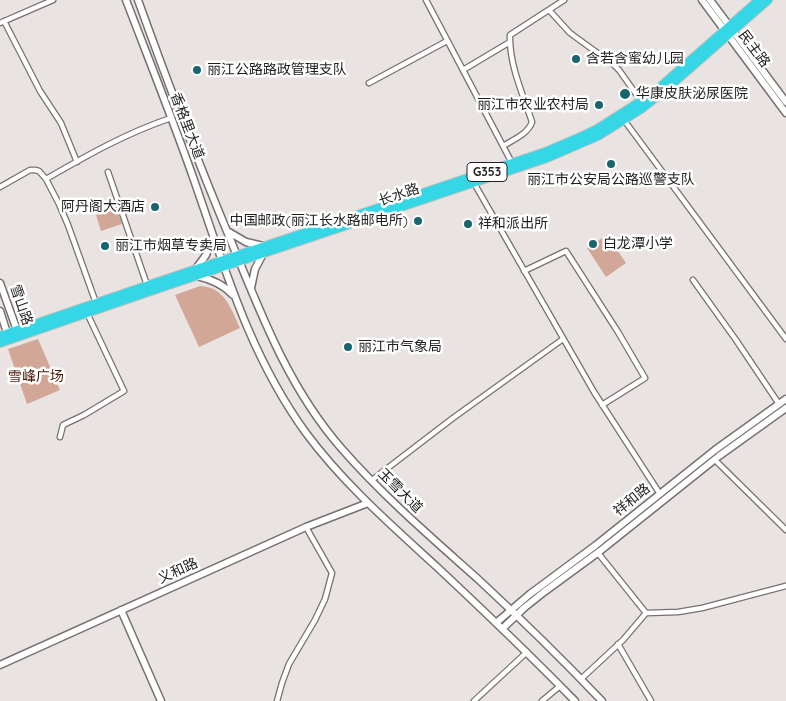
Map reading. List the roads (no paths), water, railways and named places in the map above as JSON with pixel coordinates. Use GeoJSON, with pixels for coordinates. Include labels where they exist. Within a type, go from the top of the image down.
{"type":"FeatureCollection","features":[{"type":"Feature","properties":{"kind":"highway","name":"长水路"},"geometry":{"type":"LineString","coordinates":[[264,250],[474,183],[564,152],[598,136],[663,92],[729,31],[759,0]]}},
{"type":"Feature","properties":{"kind":"highway","name":"长水路"},"geometry":{"type":"LineString","coordinates":[[0,343],[6,337],[87,313],[196,273],[545,152],[578,138],[611,121],[642,101],[768,0]]}},
{"type":"Feature","properties":{"kind":"highway","name":"长水路"},"geometry":{"type":"LineString","coordinates":[[18,334],[147,285],[196,273]]}},
{"type":"Feature","properties":{"kind":"main road","name":"香格里大道"},"geometry":{"type":"LineString","coordinates":[[126,0],[171,118],[223,264]]}},
{"type":"Feature","properties":{"kind":"main road","name":"香格里大道"},"geometry":{"type":"LineString","coordinates":[[138,0],[238,259]]}},
{"type":"Feature","properties":{"kind":"main road","name":"民主路"},"geometry":{"type":"LineString","coordinates":[[702,0],[786,102]]}},
{"type":"Feature","properties":{"kind":"main road","name":"民主路"},"geometry":{"type":"LineString","coordinates":[[710,0],[729,31],[786,113]]}},
{"type":"Feature","properties":{"kind":"main road"},"geometry":{"type":"LineString","coordinates":[[226,230],[264,250],[252,275],[251,289]]}},
{"type":"Feature","properties":{"kind":"main road"},"geometry":{"type":"LineString","coordinates":[[213,237],[206,256],[196,273],[215,281],[234,295]]}},
{"type":"Feature","properties":{"kind":"main road","name":"玉雪大道"},"geometry":{"type":"LineString","coordinates":[[238,259],[276,347],[303,396],[320,422],[342,449],[421,528],[516,615],[602,701]]}},
{"type":"Feature","properties":{"kind":"main road"},"geometry":{"type":"LineString","coordinates":[[223,264],[243,319],[259,355],[287,406],[328,461],[408,542],[527,652],[575,701]]}},
{"type":"Feature","properties":{"kind":"main road","name":"雪山路"},"geometry":{"type":"LineString","coordinates":[[0,283],[18,334]]}},
{"type":"Feature","properties":{"kind":"main road","name":"雪山路"},"geometry":{"type":"LineString","coordinates":[[0,311],[6,337]]}},
{"type":"Feature","properties":{"kind":"main road","name":"祥和路"},"geometry":{"type":"LineString","coordinates":[[496,623],[530,594],[596,545],[715,450],[786,399]]}},
{"type":"Feature","properties":{"kind":"main road","name":"祥和路"},"geometry":{"type":"LineString","coordinates":[[502,629],[544,592],[598,553],[715,460],[786,408]]}},
{"type":"Feature","properties":{"kind":"main road","name":"义和路"},"geometry":{"type":"LineString","coordinates":[[0,664],[306,527],[368,503]]}},
{"type":"Feature","properties":{"kind":"main road"},"geometry":{"type":"LineString","coordinates":[[121,610],[161,701]]}},
{"type":"Feature","properties":{"kind":"street"},"geometry":{"type":"LineString","coordinates":[[34,0],[37,7]]}},
{"type":"Feature","properties":{"kind":"street"},"geometry":{"type":"LineString","coordinates":[[53,0],[2,22],[40,91],[61,123],[77,162]]}},
{"type":"Feature","properties":{"kind":"street"},"geometry":{"type":"LineString","coordinates":[[426,0],[512,163]]}},
{"type":"Feature","properties":{"kind":"street"},"geometry":{"type":"LineString","coordinates":[[503,146],[526,132],[532,122],[514,68],[510,35],[564,0]]}},
{"type":"Feature","properties":{"kind":"street"},"geometry":{"type":"LineString","coordinates":[[548,10],[570,33],[614,64],[642,101]]}},
{"type":"Feature","properties":{"kind":"street"},"geometry":{"type":"LineString","coordinates":[[369,83],[447,40]]}},
{"type":"Feature","properties":{"kind":"street"},"geometry":{"type":"LineString","coordinates":[[463,70],[510,42]]}},
{"type":"Feature","properties":{"kind":"street"},"geometry":{"type":"LineString","coordinates":[[46,180],[105,146],[171,118]]}},
{"type":"Feature","properties":{"kind":"street"},"geometry":{"type":"LineString","coordinates":[[624,120],[786,339]]}},
{"type":"Feature","properties":{"kind":"street"},"geometry":{"type":"LineString","coordinates":[[0,186],[32,170],[39,171],[46,180],[64,214],[96,303]]}},
{"type":"Feature","properties":{"kind":"street"},"geometry":{"type":"LineString","coordinates":[[108,172],[147,285]]}},
{"type":"Feature","properties":{"kind":"street"},"geometry":{"type":"LineString","coordinates":[[474,183],[602,405],[660,494]]}},
{"type":"Feature","properties":{"kind":"street"},"geometry":{"type":"LineString","coordinates":[[524,271],[566,251],[623,340],[645,378],[602,405]]}},
{"type":"Feature","properties":{"kind":"street"},"geometry":{"type":"LineString","coordinates":[[693,280],[779,404]]}},
{"type":"Feature","properties":{"kind":"street"},"geometry":{"type":"LineString","coordinates":[[60,437],[63,425],[84,416],[124,391],[87,313]]}},
{"type":"Feature","properties":{"kind":"street"},"geometry":{"type":"LineString","coordinates":[[372,480],[452,418],[563,339]]}},
{"type":"Feature","properties":{"kind":"street"},"geometry":{"type":"LineString","coordinates":[[715,460],[786,530]]}},
{"type":"Feature","properties":{"kind":"street"},"geometry":{"type":"LineString","coordinates":[[277,701],[289,664],[323,604],[332,573],[306,527]]}},
{"type":"Feature","properties":{"kind":"street"},"geometry":{"type":"LineString","coordinates":[[598,553],[646,613]]}},
{"type":"Feature","properties":{"kind":"street"},"geometry":{"type":"LineString","coordinates":[[581,679],[618,644],[646,613],[702,608],[786,586]]}},
{"type":"Feature","properties":{"kind":"street"},"geometry":{"type":"LineString","coordinates":[[618,644],[651,701]]}},
{"type":"Feature","properties":{"kind":"street"},"geometry":{"type":"LineString","coordinates":[[474,701],[527,652]]}},
{"type":"Feature","properties":{"kind":"street"},"geometry":{"type":"LineString","coordinates":[[542,701],[560,686]]}},
{"type":"Feature","properties":{"kind":"place","name":"含若含蜜幼儿园"},"geometry":{"type":"Point","coordinates":[576,59]}},
{"type":"Feature","properties":{"kind":"place","name":"丽江公路路政管理支队"},"geometry":{"type":"Point","coordinates":[197,70]}},
{"type":"Feature","properties":{"kind":"place","name":"华康皮肤泌尿医院"},"geometry":{"type":"Point","coordinates":[625,94]}},
{"type":"Feature","properties":{"kind":"place","name":"丽江市农业农村局"},"geometry":{"type":"Point","coordinates":[599,105]}},
{"type":"Feature","properties":{"kind":"place","name":"丽江市公安局公路巡警支队"},"geometry":{"type":"Point","coordinates":[611,164]}},
{"type":"Feature","properties":{"kind":"place","name":"阿丹阁大酒店"},"geometry":{"type":"Point","coordinates":[155,207]}},
{"type":"Feature","properties":{"kind":"place","name":"中国邮政(丽江长水路邮电所)"},"geometry":{"type":"Point","coordinates":[418,221]}},
{"type":"Feature","properties":{"kind":"place","name":"祥和派出所"},"geometry":{"type":"Point","coordinates":[468,224]}},
{"type":"Feature","properties":{"kind":"place","name":"白龙潭小学"},"geometry":{"type":"Point","coordinates":[593,244]}},
{"type":"Feature","properties":{"kind":"place","name":"丽江市烟草专卖局"},"geometry":{"type":"Point","coordinates":[105,246]}},
{"type":"Feature","properties":{"kind":"place","name":"丽江市气象局"},"geometry":{"type":"Point","coordinates":[348,347]}},
{"type":"Feature","properties":{"kind":"park label","name":"雪峰广场"},"geometry":{"type":"Point","coordinates":[36,377]}}]}
